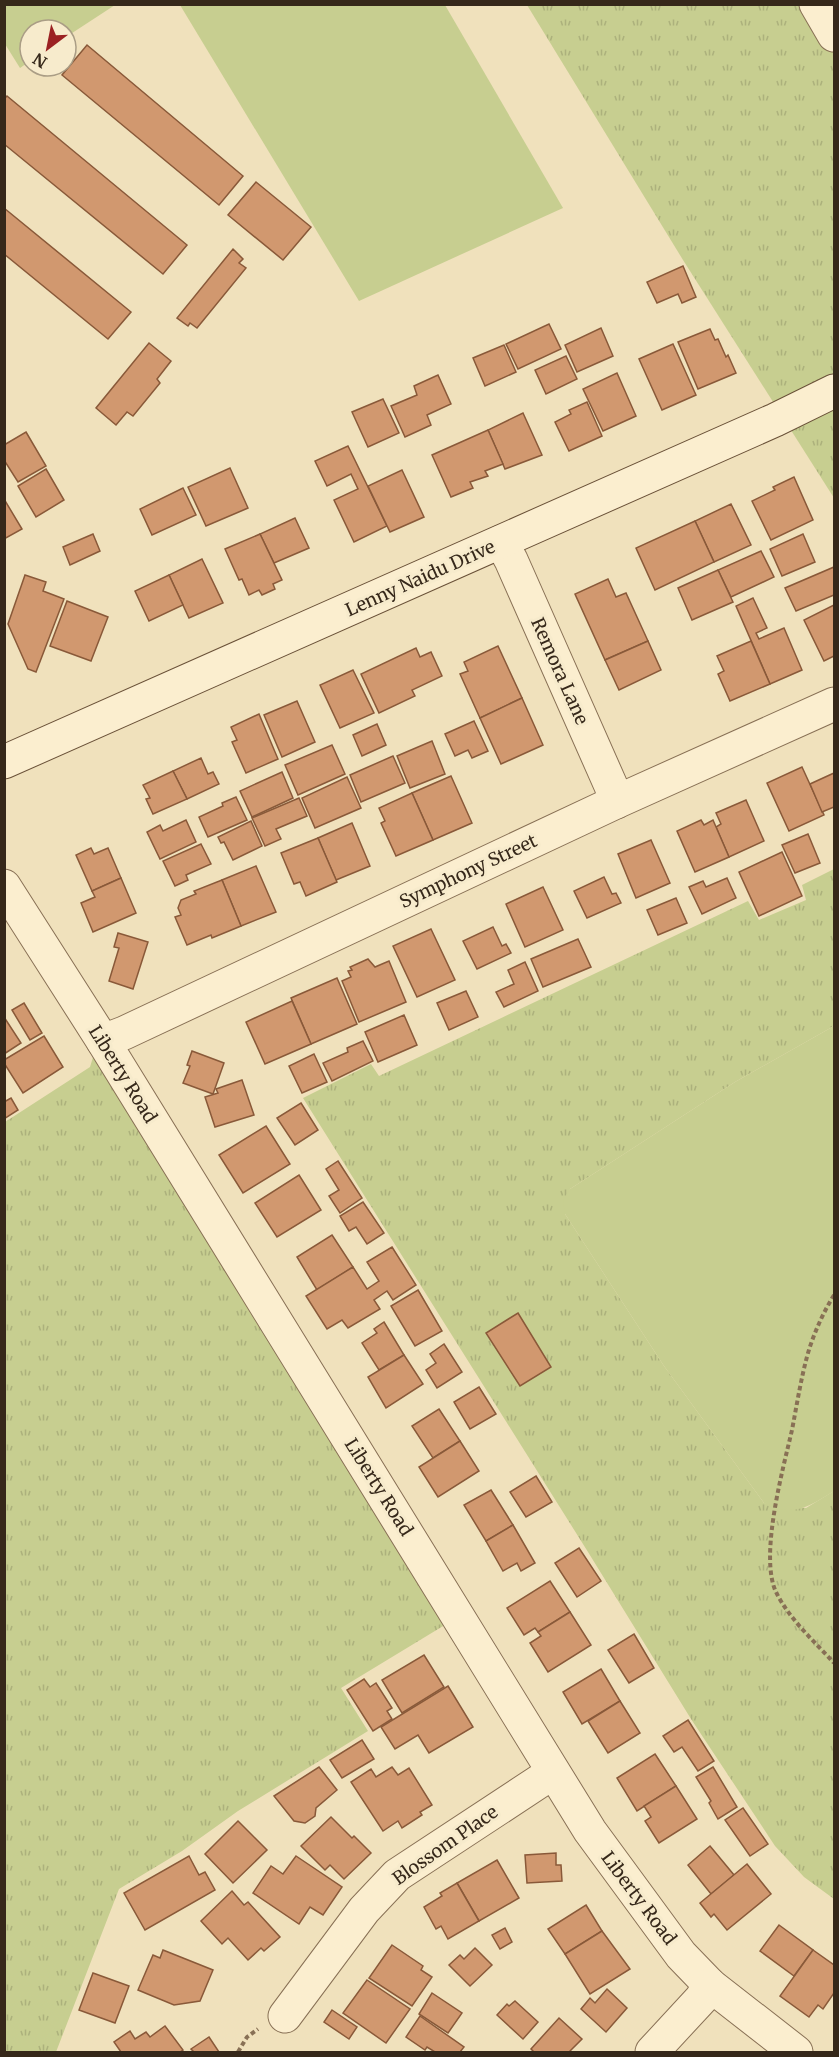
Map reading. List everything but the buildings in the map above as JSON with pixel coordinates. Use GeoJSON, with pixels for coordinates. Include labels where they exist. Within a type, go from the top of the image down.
{"type":"FeatureCollection","features":[{"type":"Feature","properties":{"kind":"street"},"geometry":{"type":"LineString","coordinates":[[816,4],[834,35]]}},
{"type":"Feature","properties":{"kind":"street","name":"Lenny Naidu Drive"},"geometry":{"type":"LineString","coordinates":[[7,753],[501,542],[775,420],[834,391]]}},
{"type":"Feature","properties":{"kind":"street","name":"Remora Lane"},"geometry":{"type":"LineString","coordinates":[[501,542],[526,592],[616,802]]}},
{"type":"Feature","properties":{"kind":"street","name":"Symphony Street"},"geometry":{"type":"LineString","coordinates":[[103,1041],[616,802],[834,704]]}},
{"type":"Feature","properties":{"kind":"street","name":"Liberty Road"},"geometry":{"type":"LineString","coordinates":[[4,886],[103,1041],[590,1832],[681,1955],[710,1985],[796,2052]]}},
{"type":"Feature","properties":{"kind":"street","name":"Blossom Place"},"geometry":{"type":"LineString","coordinates":[[285,2016],[364,1910],[397,1875],[552,1773]]}},
{"type":"Feature","properties":{"kind":"street"},"geometry":{"type":"LineString","coordinates":[[652,2052],[701,1999],[710,1985]]}},
{"type":"Feature","properties":{"kind":"path"},"geometry":{"type":"LineString","coordinates":[[834,1295],[825,1310],[808,1352],[777,1498],[772,1532],[771,1570],[776,1592],[792,1616],[834,1663]]}},
{"type":"Feature","properties":{"kind":"green space"},"geometry":{"type":"Polygon","coordinates":[[[5,4],[115,5],[78,29],[78,18],[18,18],[18,65],[5,44],[5,4]]]}},
{"type":"Feature","properties":{"kind":"green space"},"geometry":{"type":"Polygon","coordinates":[[[180,5],[445,5],[563,208],[359,301],[180,5]]]}},
{"type":"Feature","properties":{"kind":"green space"},"geometry":{"type":"Polygon","coordinates":[[[527,5],[814,5],[834,38],[834,498],[683,260],[527,5]]]}},
{"type":"Feature","properties":{"kind":"green space"},"geometry":{"type":"Polygon","coordinates":[[[834,869],[834,1026],[735,1082],[570,1189],[565,1214],[664,1366],[764,1503],[806,1508],[834,1491],[834,1899],[804,1877],[775,1846],[691,1719],[303,1098],[371,1064],[379,1076],[748,901],[759,920],[806,900],[802,885],[834,869]]]}},
{"type":"Feature","properties":{"kind":"green space"},"geometry":{"type":"Polygon","coordinates":[[[834,1026],[834,1491],[808,1506],[784,1510],[764,1503],[664,1366],[565,1214],[563,1200],[570,1189],[735,1082],[834,1026]]]}},
{"type":"Feature","properties":{"kind":"green space"},"geometry":{"type":"Polygon","coordinates":[[[98,1041],[458,1617],[341,1688],[368,1731],[238,1811],[182,1851],[119,1889],[56,2052],[5,2052],[5,1122],[90,1067],[98,1041]]]}}]}
